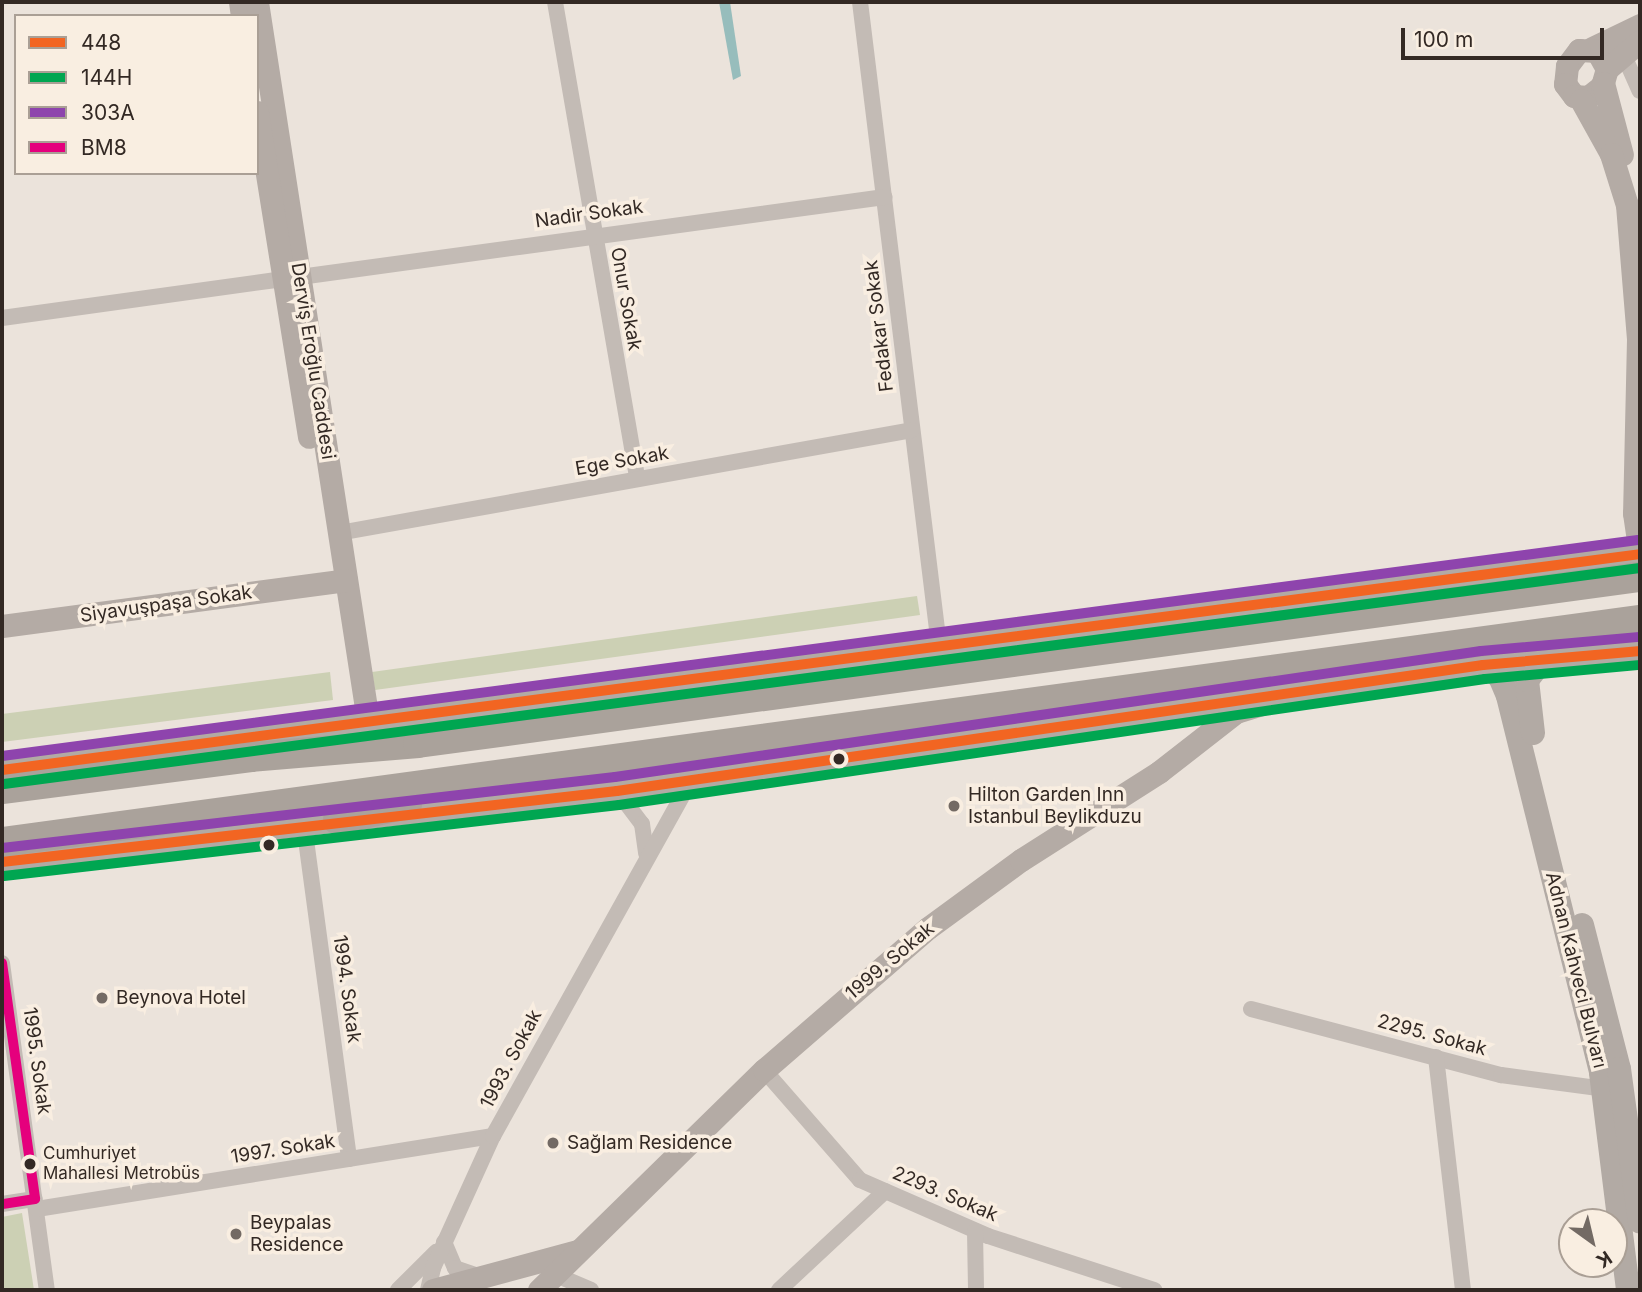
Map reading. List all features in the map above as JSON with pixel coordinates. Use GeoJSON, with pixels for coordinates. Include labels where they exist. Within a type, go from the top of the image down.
{"type":"FeatureCollection","features":[{"type":"Feature","properties":{"kind":"highway"},"geometry":{"type":"LineString","coordinates":[[2,789],[553,725],[1640,577]]}},
{"type":"Feature","properties":{"kind":"highway"},"geometry":{"type":"LineString","coordinates":[[2,842],[1443,644],[1640,620]]}},
{"type":"Feature","properties":{"kind":"highway"},"geometry":{"type":"LineString","coordinates":[[1443,644],[1640,636]]}},
{"type":"Feature","properties":{"kind":"highway"},"geometry":{"type":"LineString","coordinates":[[215,743],[508,723],[553,725]]}},
{"type":"Feature","properties":{"kind":"highway"},"geometry":{"type":"LineString","coordinates":[[338,820],[425,801],[690,763],[749,740]]}},
{"type":"Feature","properties":{"kind":"main road","name":"Derviş Eroğlu Caddesi"},"geometry":{"type":"LineString","coordinates":[[259,18],[292,278],[360,722]]}},
{"type":"Feature","properties":{"kind":"main road"},"geometry":{"type":"LineString","coordinates":[[2,770],[939,645],[1640,540],[1634,513],[1639,339],[1627,205],[1611,154],[1581,100],[1569,92],[1563,76],[1573,55],[1640,25]]}},
{"type":"Feature","properties":{"kind":"main road"},"geometry":{"type":"LineString","coordinates":[[1592,48],[1622,60]]}},
{"type":"Feature","properties":{"kind":"main road"},"geometry":{"type":"LineString","coordinates":[[1581,100],[1622,60]]}},
{"type":"Feature","properties":{"kind":"main road"},"geometry":{"type":"LineString","coordinates":[[1622,60],[1628,174],[1640,247]]}},
{"type":"Feature","properties":{"kind":"main road","name":"Derviş Eroğlu Caddesi"},"geometry":{"type":"LineString","coordinates":[[259,121],[292,278]]}},
{"type":"Feature","properties":{"kind":"main road","name":"Siyavuşpaşa Sokak"},"geometry":{"type":"LineString","coordinates":[[2,626],[338,581]]}},
{"type":"Feature","properties":{"kind":"main road"},"geometry":{"type":"LineString","coordinates":[[2,862],[338,820],[617,791],[1289,696],[1483,665],[1640,651]]}},
{"type":"Feature","properties":{"kind":"main road","name":"Adnan Kahveci Bulvarı"},"geometry":{"type":"LineString","coordinates":[[1544,658],[1527,680],[1528,708],[1640,1222]]}},
{"type":"Feature","properties":{"kind":"main road","name":"Adnan Kahveci Bulvarı"},"geometry":{"type":"LineString","coordinates":[[1483,665],[1500,677],[1508,696],[1613,1089],[1628,1290]]}},
{"type":"Feature","properties":{"kind":"main road","name":"1999. Sokak"},"geometry":{"type":"LineString","coordinates":[[547,1283],[764,1070],[928,928],[1021,860],[1160,772],[1236,712],[1289,696]]}},
{"type":"Feature","properties":{"kind":"main road"},"geometry":{"type":"LineString","coordinates":[[430,1290],[581,1250]]}},
{"type":"Feature","properties":{"kind":"main road"},"geometry":{"type":"LineString","coordinates":[[487,1274],[511,1290]]}},
{"type":"Feature","properties":{"kind":"street","name":"Onur Sokak"},"geometry":{"type":"LineString","coordinates":[[555,2],[637,479]]}},
{"type":"Feature","properties":{"kind":"street","name":"Fedakar Sokak"},"geometry":{"type":"LineString","coordinates":[[860,2],[939,645]]}},
{"type":"Feature","properties":{"kind":"street"},"geometry":{"type":"LineString","coordinates":[[1622,60],[1640,91]]}},
{"type":"Feature","properties":{"kind":"street","name":"Nadir Sokak"},"geometry":{"type":"LineString","coordinates":[[2,318],[885,197]]}},
{"type":"Feature","properties":{"kind":"street","name":"Ege Sokak"},"geometry":{"type":"LineString","coordinates":[[332,534],[912,430]]}},
{"type":"Feature","properties":{"kind":"street","name":"1993. Sokak"},"geometry":{"type":"LineString","coordinates":[[430,1290],[444,1242],[493,1136],[646,854],[692,779]]}},
{"type":"Feature","properties":{"kind":"street"},"geometry":{"type":"LineString","coordinates":[[617,791],[642,824],[646,854]]}},
{"type":"Feature","properties":{"kind":"street","name":"1994. Sokak"},"geometry":{"type":"LineString","coordinates":[[304,825],[349,1159]]}},
{"type":"Feature","properties":{"kind":"street","name":"1995. Sokak"},"geometry":{"type":"LineString","coordinates":[[2,963],[47,1290]]}},
{"type":"Feature","properties":{"kind":"street","name":"2295. Sokak"},"geometry":{"type":"LineString","coordinates":[[1251,1009],[1500,1075],[1613,1089]]}},
{"type":"Feature","properties":{"kind":"street"},"geometry":{"type":"LineString","coordinates":[[1436,1057],[1463,1290]]}},
{"type":"Feature","properties":{"kind":"street","name":"2293. Sokak"},"geometry":{"type":"LineString","coordinates":[[764,1070],[860,1180],[975,1231],[1143,1289]]}},
{"type":"Feature","properties":{"kind":"street","name":"1997. Sokak"},"geometry":{"type":"LineString","coordinates":[[2,1204],[36,1204],[493,1136]]}},
{"type":"Feature","properties":{"kind":"street"},"geometry":{"type":"LineString","coordinates":[[779,1290],[885,1191]]}},
{"type":"Feature","properties":{"kind":"street"},"geometry":{"type":"LineString","coordinates":[[975,1231],[976,1290]]}},
{"type":"Feature","properties":{"kind":"street"},"geometry":{"type":"LineString","coordinates":[[398,1290],[444,1242],[455,1268],[487,1274]]}},
{"type":"Feature","properties":{"kind":"street"},"geometry":{"type":"LineString","coordinates":[[547,1283],[591,1290]]}},
{"type":"Feature","properties":{"kind":"green space"},"geometry":{"type":"Polygon","coordinates":[[[917,596],[920,615],[375,690],[372,672],[917,596]]]}},
{"type":"Feature","properties":{"kind":"green space"},"geometry":{"type":"Polygon","coordinates":[[[330,672],[333,700],[2,742],[2,714],[330,672]]]}},
{"type":"Feature","properties":{"kind":"green space"},"geometry":{"type":"Polygon","coordinates":[[[22,1213],[34,1290],[2,1290],[2,1217],[22,1213]]]}},
{"type":"Feature","properties":{"kind":"water"},"geometry":{"type":"Polygon","coordinates":[[[719,2],[730,2],[741,76],[733,80],[719,2]]]}},
{"type":"Feature","properties":{"kind":"transit line","name":"303A"},"geometry":{"type":"LineString","coordinates":[[2,756],[1638,540]]}},
{"type":"Feature","properties":{"kind":"transit line","name":"448"},"geometry":{"type":"LineString","coordinates":[[2,770],[1640,554]]}},
{"type":"Feature","properties":{"kind":"transit line","name":"144H"},"geometry":{"type":"LineString","coordinates":[[4,784],[1640,568]]}},
{"type":"Feature","properties":{"kind":"transit line","name":"303A"},"geometry":{"type":"LineString","coordinates":[[2,848],[615,777],[1481,651],[1639,637]]}},
{"type":"Feature","properties":{"kind":"transit line","name":"448"},"geometry":{"type":"LineString","coordinates":[[2,862],[617,791],[1483,665],[1640,651]]}},
{"type":"Feature","properties":{"kind":"transit line","name":"144H"},"geometry":{"type":"LineString","coordinates":[[4,876],[619,805],[1485,679],[1640,665]]}},
{"type":"Feature","properties":{"kind":"transit line","name":"BM8"},"geometry":{"type":"LineString","coordinates":[[2,963],[35,1199],[2,1204]]}},
{"type":"Feature","properties":{"kind":"place","name":"Hilton Garden Inn Istanbul Beylikduzu"},"geometry":{"type":"Point","coordinates":[954,806]}},
{"type":"Feature","properties":{"kind":"place","name":"Beynova Hotel"},"geometry":{"type":"Point","coordinates":[102,998]}},
{"type":"Feature","properties":{"kind":"place","name":"Sağlam Residence"},"geometry":{"type":"Point","coordinates":[553,1143]}},
{"type":"Feature","properties":{"kind":"place","name":"Cumhuriyet Mahallesi Metrobüs"},"geometry":{"type":"Point","coordinates":[30,1164]}},
{"type":"Feature","properties":{"kind":"place","name":"Beypalas Residence"},"geometry":{"type":"Point","coordinates":[236,1234]}}]}
